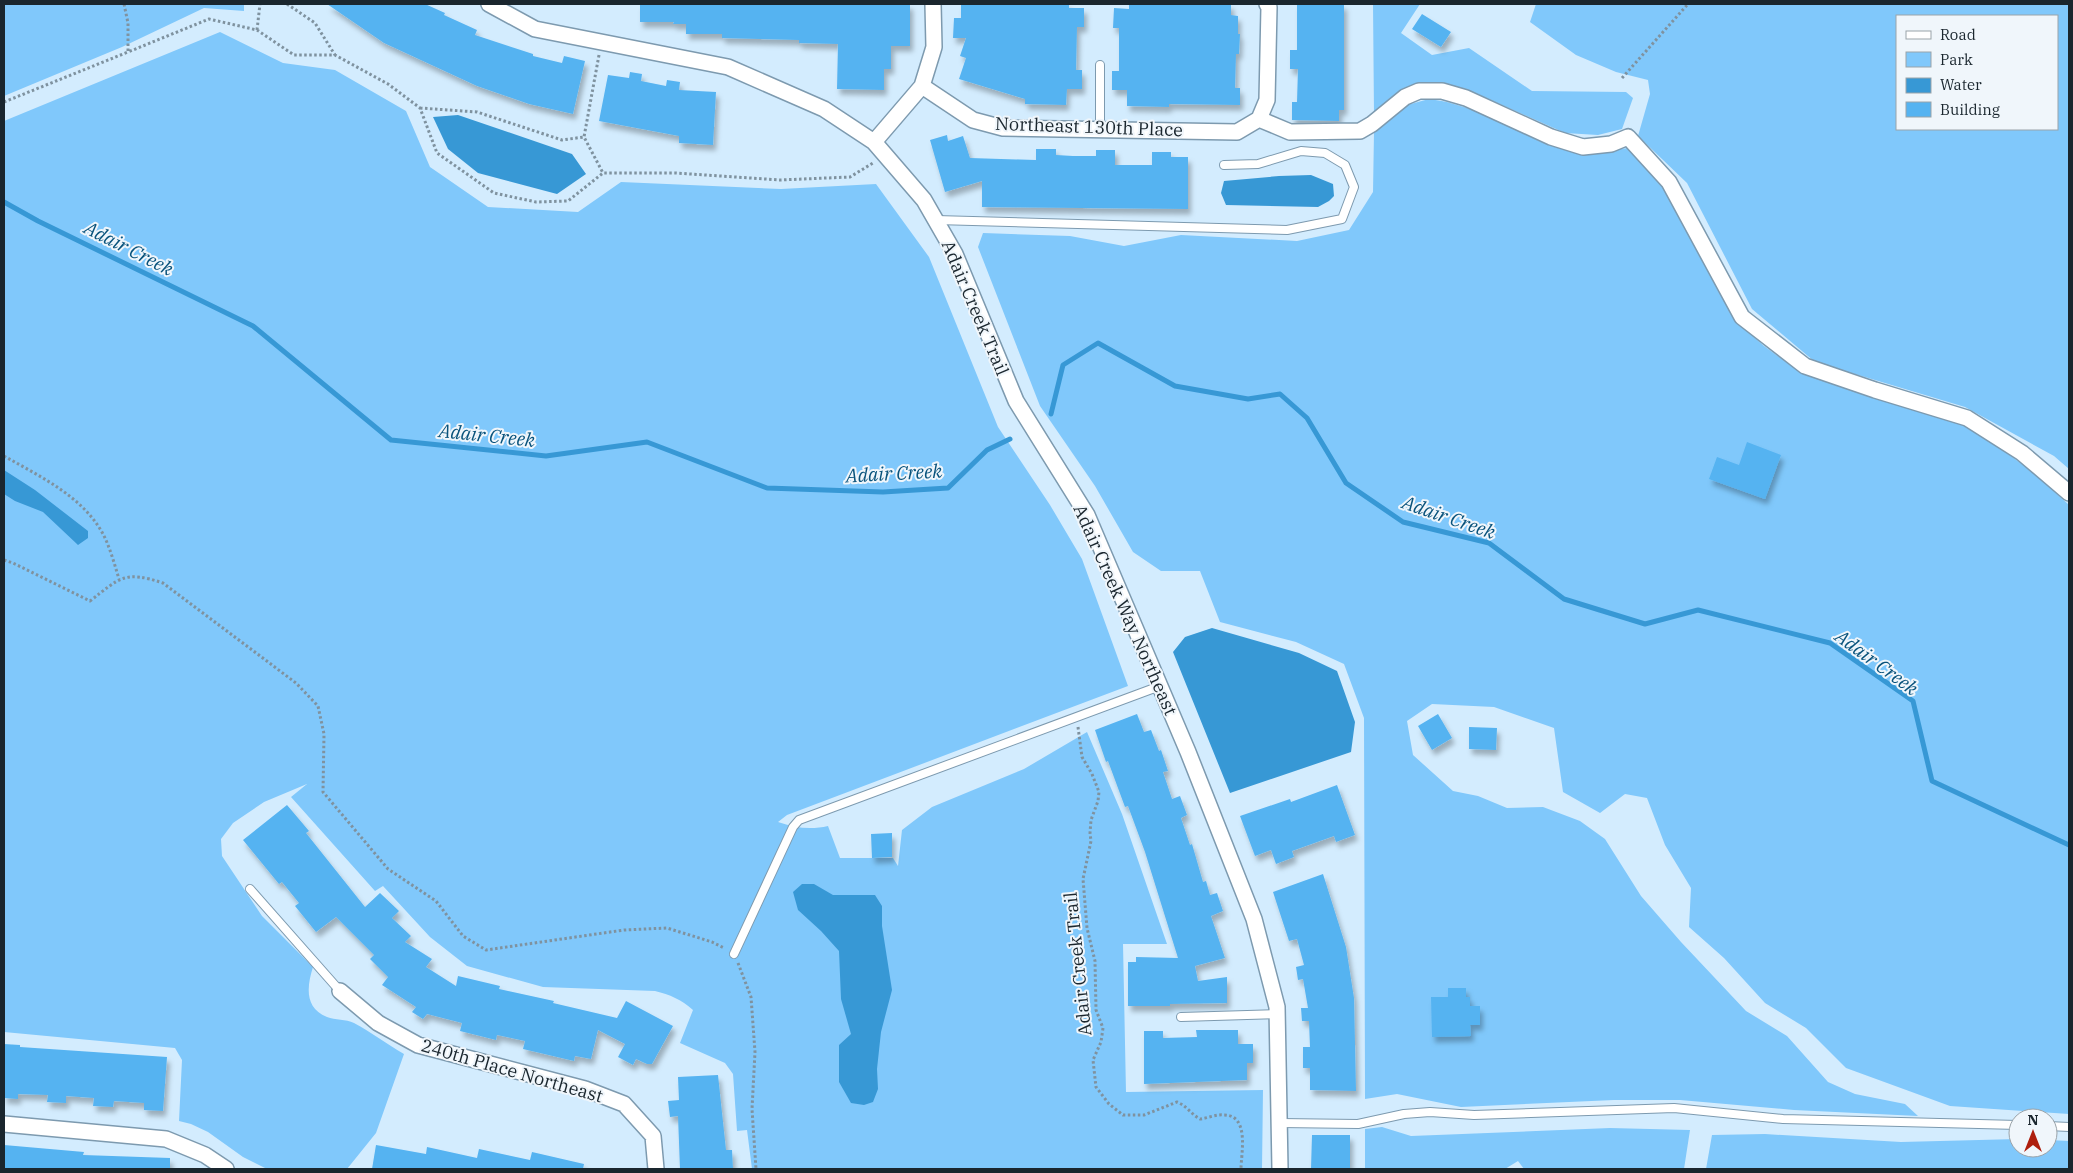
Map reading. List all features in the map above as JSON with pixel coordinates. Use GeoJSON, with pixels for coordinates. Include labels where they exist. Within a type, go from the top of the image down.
{"type":"FeatureCollection","features":[{"type":"Feature","properties":{"kind":"street","name":"Adair Creek Way Northeast"},"geometry":{"type":"LineString","coordinates":[[488,4],[535,29],[728,67],[824,109],[874,142],[924,200],[955,254],[1016,401],[1087,515],[1160,686],[1254,920],[1278,1014],[1280,1169]]}},
{"type":"Feature","properties":{"kind":"street"},"geometry":{"type":"LineString","coordinates":[[874,142],[922,86],[934,47],[934,4]]}},
{"type":"Feature","properties":{"kind":"street"},"geometry":{"type":"LineString","coordinates":[[1267,4],[1269,7],[1267,100],[1259,119],[1290,132],[1360,131],[1372,124],[1405,97],[1419,91],[1442,91],[1466,98],[1551,137],[1582,147],[1612,144],[1628,136],[1669,182],[1742,317],[1805,366],[1874,390],[1967,418],[2022,453],[2069,494]]}},
{"type":"Feature","properties":{"kind":"street","name":"Northeast 130th Place"},"geometry":{"type":"LineString","coordinates":[[922,86],[973,120],[1003,128],[1236,132],[1259,119]]}},
{"type":"Feature","properties":{"kind":"street","name":"240th Place Northeast"},"geometry":{"type":"LineString","coordinates":[[340,991],[378,1023],[418,1045],[585,1089],[624,1104],[653,1136],[656,1169]]}},
{"type":"Feature","properties":{"kind":"street"},"geometry":{"type":"LineString","coordinates":[[4,1124],[166,1139],[205,1155],[226,1169]]}},
{"type":"Feature","properties":{"kind":"lane"},"geometry":{"type":"LineString","coordinates":[[1100,65],[1100,130]]}},
{"type":"Feature","properties":{"kind":"lane"},"geometry":{"type":"LineString","coordinates":[[936,220],[1288,230],[1342,219],[1354,187],[1345,165],[1324,153],[1302,151],[1258,164],[1224,165]]}},
{"type":"Feature","properties":{"kind":"lane"},"geometry":{"type":"LineString","coordinates":[[734,954],[793,827],[799,820],[1160,686]]}},
{"type":"Feature","properties":{"kind":"lane"},"geometry":{"type":"LineString","coordinates":[[250,889],[340,991]]}},
{"type":"Feature","properties":{"kind":"lane"},"geometry":{"type":"LineString","coordinates":[[1181,1017],[1278,1014]]}},
{"type":"Feature","properties":{"kind":"lane"},"geometry":{"type":"LineString","coordinates":[[1280,1123],[1358,1124],[1404,1114],[1430,1112],[1474,1115],[1674,1108],[1783,1119],[2008,1125]]}},
{"type":"Feature","properties":{"kind":"path"},"geometry":{"type":"LineString","coordinates":[[124,4],[128,23],[128,52]]}},
{"type":"Feature","properties":{"kind":"path"},"geometry":{"type":"LineString","coordinates":[[257,30],[260,4]]}},
{"type":"Feature","properties":{"kind":"path"},"geometry":{"type":"LineString","coordinates":[[286,4],[315,23],[335,56]]}},
{"type":"Feature","properties":{"kind":"path"},"geometry":{"type":"LineString","coordinates":[[1622,78],[1688,4]]}},
{"type":"Feature","properties":{"kind":"path"},"geometry":{"type":"LineString","coordinates":[[4,102],[209,19],[257,30],[294,56],[335,56],[388,84],[420,108],[477,112],[562,140],[584,137]]}},
{"type":"Feature","properties":{"kind":"path"},"geometry":{"type":"LineString","coordinates":[[601,43],[584,137],[603,173]]}},
{"type":"Feature","properties":{"kind":"path"},"geometry":{"type":"LineString","coordinates":[[420,108],[436,153],[494,193],[536,202],[568,201],[603,173],[676,173],[780,180],[850,177],[860,173],[873,163],[878,168]]}},
{"type":"Feature","properties":{"kind":"path"},"geometry":{"type":"LineString","coordinates":[[4,456],[43,479],[87,510],[105,538],[119,579]]}},
{"type":"Feature","properties":{"kind":"path"},"geometry":{"type":"LineString","coordinates":[[4,560],[90,601],[119,579],[142,576],[163,583],[296,683],[318,706],[324,734],[323,792],[388,869],[436,901],[463,936],[486,950],[624,930],[667,928],[712,942],[734,954],[750,997],[755,1052],[752,1109],[756,1169]]}},
{"type":"Feature","properties":{"kind":"path","name":"Adair Creek Trail"},"geometry":{"type":"LineString","coordinates":[[1075,718],[1081,738],[1082,757],[1092,774],[1099,792],[1098,801],[1091,820],[1091,841],[1083,878],[1087,928],[1095,961],[1096,1010],[1102,1028],[1101,1042],[1092,1060],[1096,1087],[1109,1104],[1123,1115],[1144,1115],[1177,1102],[1186,1105],[1193,1115],[1200,1119],[1225,1114],[1235,1119],[1243,1136],[1241,1169]]}},
{"type":"Feature","properties":{"kind":"green space"},"geometry":{"type":"Polygon","coordinates":[[[4,4],[244,4],[244,11],[204,8],[122,47],[4,96],[4,4]]]}},
{"type":"Feature","properties":{"kind":"green space"},"geometry":{"type":"Polygon","coordinates":[[[1373,4],[1420,4],[1401,33],[1432,55],[1469,48],[1532,91],[1626,92],[1633,98],[1622,129],[1598,135],[1565,133],[1466,89],[1435,83],[1406,91],[1374,115],[1373,4]]]}},
{"type":"Feature","properties":{"kind":"green space"},"geometry":{"type":"Polygon","coordinates":[[[1536,4],[2069,4],[2069,469],[2054,456],[1965,407],[1815,362],[1752,309],[1687,183],[1638,136],[1650,94],[1648,80],[1616,72],[1576,55],[1530,22],[1536,4]]]}},
{"type":"Feature","properties":{"kind":"green space"},"geometry":{"type":"Polygon","coordinates":[[[220,32],[283,63],[335,70],[406,111],[430,167],[488,207],[578,212],[621,182],[781,189],[876,184],[929,257],[998,427],[1050,505],[1082,559],[1128,686],[787,815],[778,822],[803,828],[828,826],[840,858],[893,858],[898,866],[902,830],[932,807],[1024,769],[1087,732],[1122,814],[1167,944],[1123,944],[1126,1092],[1263,1090],[1262,1169],[752,1169],[747,1130],[737,1131],[733,1074],[725,1063],[680,1043],[693,1010],[675,998],[655,991],[543,987],[467,966],[430,937],[383,886],[375,891],[291,797],[307,784],[264,802],[233,823],[221,839],[222,856],[262,916],[313,967],[309,982],[309,996],[314,1008],[327,1017],[354,1023],[404,1054],[376,1133],[347,1169],[267,1169],[243,1157],[208,1132],[179,1121],[182,1060],[175,1048],[4,1032],[4,121],[220,32]]]}},
{"type":"Feature","properties":{"kind":"green space"},"geometry":{"type":"Polygon","coordinates":[[[1429,99],[1454,104],[1477,112],[1555,147],[1591,151],[1628,148],[1663,186],[1736,321],[1764,346],[1801,373],[1965,426],[1996,445],[2034,473],[2069,505],[2069,1114],[2058,1113],[2058,1108],[2008,1108],[2008,1110],[1950,1106],[1846,1068],[1806,1028],[1765,1003],[1724,958],[1689,927],[1691,888],[1665,845],[1647,798],[1625,794],[1600,813],[1563,792],[1554,728],[1494,707],[1432,704],[1407,721],[1413,755],[1453,791],[1478,796],[1507,808],[1543,807],[1580,821],[1605,839],[1641,896],[1746,1011],[1787,1036],[1828,1082],[1855,1094],[1905,1104],[1918,1116],[1794,1110],[1680,1100],[1614,1100],[1461,1107],[1397,1094],[1365,1099],[1364,718],[1344,664],[1296,642],[1220,622],[1200,571],[1161,571],[1133,552],[1095,486],[1040,406],[978,247],[983,233],[1070,236],[1124,246],[1181,235],[1297,241],[1349,230],[1373,192],[1374,132],[1407,105],[1429,99]]]}},
{"type":"Feature","properties":{"kind":"green space"},"geometry":{"type":"Polygon","coordinates":[[[1382,1127],[1411,1136],[1610,1128],[1690,1130],[1684,1169],[1524,1169],[1518,1161],[1505,1169],[1365,1169],[1365,1129],[1382,1127]]]}},
{"type":"Feature","properties":{"kind":"green space"},"geometry":{"type":"Polygon","coordinates":[[[1765,1134],[1901,1142],[2008,1139],[2008,1158],[2058,1158],[2058,1140],[2069,1141],[2069,1169],[1706,1169],[1712,1135],[1765,1134]]]}},
{"type":"Feature","properties":{"kind":"water"},"geometry":{"type":"Polygon","coordinates":[[[458,115],[572,154],[586,174],[557,194],[478,173],[448,149],[433,117],[458,115]]]}},
{"type":"Feature","properties":{"kind":"water"},"geometry":{"type":"Polygon","coordinates":[[[1311,175],[1333,184],[1334,196],[1318,207],[1226,205],[1221,193],[1224,181],[1311,175]]]}},
{"type":"Feature","properties":{"kind":"water"},"geometry":{"type":"Polygon","coordinates":[[[4,470],[35,490],[88,531],[88,538],[78,545],[43,512],[15,501],[4,494],[4,470]]]}},
{"type":"Feature","properties":{"kind":"water"},"geometry":{"type":"Polygon","coordinates":[[[1212,628],[1299,653],[1337,671],[1355,722],[1351,752],[1230,793],[1173,652],[1185,637],[1212,628]]]}},
{"type":"Feature","properties":{"kind":"water"},"geometry":{"type":"Polygon","coordinates":[[[802,884],[814,884],[833,895],[875,895],[882,906],[882,926],[892,990],[881,1032],[877,1069],[878,1089],[873,1102],[864,1105],[851,1103],[839,1082],[839,1045],[851,1034],[841,999],[839,951],[798,910],[793,892],[802,884]]]}},
{"type":"Feature","properties":{"kind":"building"},"geometry":{"type":"Polygon","coordinates":[[[327,4],[425,4],[477,30],[475,35],[533,54],[533,56],[562,63],[564,56],[585,61],[573,114],[529,104],[477,86],[384,43],[327,4]]]}},
{"type":"Feature","properties":{"kind":"building"},"geometry":{"type":"Polygon","coordinates":[[[640,4],[910,4],[910,46],[891,46],[891,69],[884,69],[884,90],[837,89],[838,44],[799,43],[799,40],[722,38],[722,34],[686,34],[686,24],[640,22],[640,4]]]}},
{"type":"Feature","properties":{"kind":"building"},"geometry":{"type":"Polygon","coordinates":[[[961,4],[1069,4],[1069,8],[1084,8],[1084,27],[1077,27],[1076,70],[1082,70],[1082,89],[1067,89],[1066,105],[1025,104],[1025,99],[959,79],[966,58],[960,56],[966,38],[953,38],[954,18],[961,18],[961,4]]]}},
{"type":"Feature","properties":{"kind":"building"},"geometry":{"type":"Polygon","coordinates":[[[1129,4],[1231,4],[1231,15],[1238,16],[1238,34],[1240,34],[1239,54],[1236,54],[1235,88],[1240,88],[1240,105],[1169,104],[1169,107],[1127,106],[1127,90],[1112,90],[1112,71],[1119,71],[1119,28],[1113,28],[1114,8],[1129,9],[1129,4]]]}},
{"type":"Feature","properties":{"kind":"building"},"geometry":{"type":"Polygon","coordinates":[[[1297,4],[1344,4],[1344,110],[1339,110],[1339,121],[1292,120],[1292,102],[1297,102],[1298,69],[1290,69],[1290,50],[1297,50],[1297,4]]]}},
{"type":"Feature","properties":{"kind":"building"},"geometry":{"type":"Polygon","coordinates":[[[1422,14],[1451,32],[1441,47],[1412,29],[1422,14]]]}},
{"type":"Feature","properties":{"kind":"building"},"geometry":{"type":"Polygon","coordinates":[[[630,72],[642,74],[641,81],[666,86],[667,80],[680,82],[679,90],[716,92],[713,145],[679,143],[679,136],[599,121],[608,75],[629,78],[630,72]]]}},
{"type":"Feature","properties":{"kind":"building"},"geometry":{"type":"Polygon","coordinates":[[[947,135],[948,141],[963,136],[970,158],[1036,160],[1036,149],[1056,149],[1056,155],[1073,156],[1096,156],[1096,150],[1115,150],[1115,165],[1152,165],[1152,152],[1171,152],[1171,157],[1188,157],[1188,209],[982,207],[982,181],[945,192],[930,140],[947,135]]]}},
{"type":"Feature","properties":{"kind":"building"},"geometry":{"type":"Polygon","coordinates":[[[1747,442],[1781,455],[1765,499],[1709,479],[1717,457],[1739,465],[1747,442]]]}},
{"type":"Feature","properties":{"kind":"building"},"geometry":{"type":"Polygon","coordinates":[[[1137,714],[1144,732],[1151,730],[1159,751],[1161,750],[1168,771],[1163,772],[1172,799],[1180,796],[1187,815],[1181,818],[1190,845],[1192,844],[1203,882],[1206,881],[1210,895],[1217,893],[1223,911],[1211,916],[1225,958],[1195,966],[1198,981],[1227,977],[1227,1003],[1128,1006],[1128,962],[1136,962],[1136,957],[1178,958],[1145,852],[1128,806],[1125,807],[1108,761],[1106,762],[1095,730],[1137,714]]]}},
{"type":"Feature","properties":{"kind":"building"},"geometry":{"type":"Polygon","coordinates":[[[1438,714],[1452,738],[1432,750],[1418,726],[1438,714]]]}},
{"type":"Feature","properties":{"kind":"building"},"geometry":{"type":"Polygon","coordinates":[[[1469,727],[1497,728],[1496,750],[1469,749],[1469,727]]]}},
{"type":"Feature","properties":{"kind":"building"},"geometry":{"type":"Polygon","coordinates":[[[1337,785],[1355,835],[1336,842],[1334,836],[1292,851],[1294,857],[1276,864],[1271,850],[1255,856],[1240,816],[1290,799],[1291,802],[1337,785]]]}},
{"type":"Feature","properties":{"kind":"building"},"geometry":{"type":"Polygon","coordinates":[[[287,805],[309,831],[306,833],[365,907],[380,893],[399,911],[392,918],[411,936],[405,942],[432,959],[426,967],[456,986],[458,976],[500,986],[499,989],[617,1018],[626,1001],[673,1026],[652,1064],[636,1059],[633,1065],[618,1057],[625,1044],[598,1030],[591,1059],[575,1056],[574,1061],[523,1049],[525,1041],[497,1035],[496,1040],[460,1031],[462,1023],[427,1014],[423,1019],[412,1012],[416,1007],[382,985],[388,977],[370,959],[374,955],[336,917],[316,932],[295,906],[299,903],[282,882],[279,884],[243,840],[287,805]]]}},
{"type":"Feature","properties":{"kind":"building"},"geometry":{"type":"Polygon","coordinates":[[[892,833],[892,857],[872,858],[871,834],[892,833]]]}},
{"type":"Feature","properties":{"kind":"building"},"geometry":{"type":"Polygon","coordinates":[[[1323,874],[1346,947],[1354,998],[1356,1091],[1310,1090],[1310,1068],[1303,1068],[1303,1047],[1310,1047],[1309,1021],[1302,1021],[1301,1008],[1308,1008],[1303,979],[1298,980],[1296,967],[1304,965],[1297,939],[1289,941],[1273,892],[1323,874]]]}},
{"type":"Feature","properties":{"kind":"building"},"geometry":{"type":"Polygon","coordinates":[[[1448,988],[1466,988],[1466,997],[1470,997],[1470,1006],[1480,1006],[1480,1025],[1470,1025],[1471,1036],[1432,1037],[1431,997],[1448,997],[1448,988]]]}},
{"type":"Feature","properties":{"kind":"building"},"geometry":{"type":"Polygon","coordinates":[[[1196,1030],[1238,1030],[1238,1044],[1253,1044],[1253,1063],[1247,1063],[1247,1080],[1144,1084],[1144,1031],[1163,1031],[1163,1038],[1197,1037],[1196,1030]]]}},
{"type":"Feature","properties":{"kind":"building"},"geometry":{"type":"Polygon","coordinates":[[[4,1044],[20,1045],[20,1047],[167,1057],[163,1111],[144,1110],[144,1103],[114,1101],[113,1107],[93,1106],[94,1098],[66,1096],[66,1103],[47,1102],[48,1095],[18,1094],[18,1099],[4,1098],[4,1044]]]}},
{"type":"Feature","properties":{"kind":"building"},"geometry":{"type":"Polygon","coordinates":[[[718,1075],[726,1150],[732,1150],[733,1169],[680,1169],[678,1116],[670,1117],[668,1101],[679,1100],[678,1077],[718,1075]]]}},
{"type":"Feature","properties":{"kind":"building"},"geometry":{"type":"Polygon","coordinates":[[[1312,1135],[1350,1135],[1350,1169],[1311,1169],[1312,1135]]]}},
{"type":"Feature","properties":{"kind":"building"},"geometry":{"type":"Polygon","coordinates":[[[4,1145],[84,1152],[83,1155],[170,1158],[170,1169],[4,1169],[4,1145]]]}},
{"type":"Feature","properties":{"kind":"building"},"geometry":{"type":"Polygon","coordinates":[[[376,1145],[426,1154],[427,1147],[477,1158],[479,1149],[530,1160],[532,1152],[584,1164],[583,1169],[372,1169],[376,1145]]]}},
{"type":"Feature","properties":{"kind":"waterway","name":"Adair Creek"},"geometry":{"type":"LineString","coordinates":[[4,202],[38,221],[253,326],[391,440],[546,456],[647,442],[767,488],[883,492],[948,488],[987,450],[1010,439]]}},
{"type":"Feature","properties":{"kind":"waterway","name":"Adair Creek"},"geometry":{"type":"LineString","coordinates":[[1051,414],[1063,365],[1098,343],[1175,386],[1248,399],[1280,394],[1307,418],[1346,483],[1403,522],[1489,543],[1564,599],[1645,624],[1698,610],[1830,643],[1913,701],[1932,781],[2069,845]]}}]}
